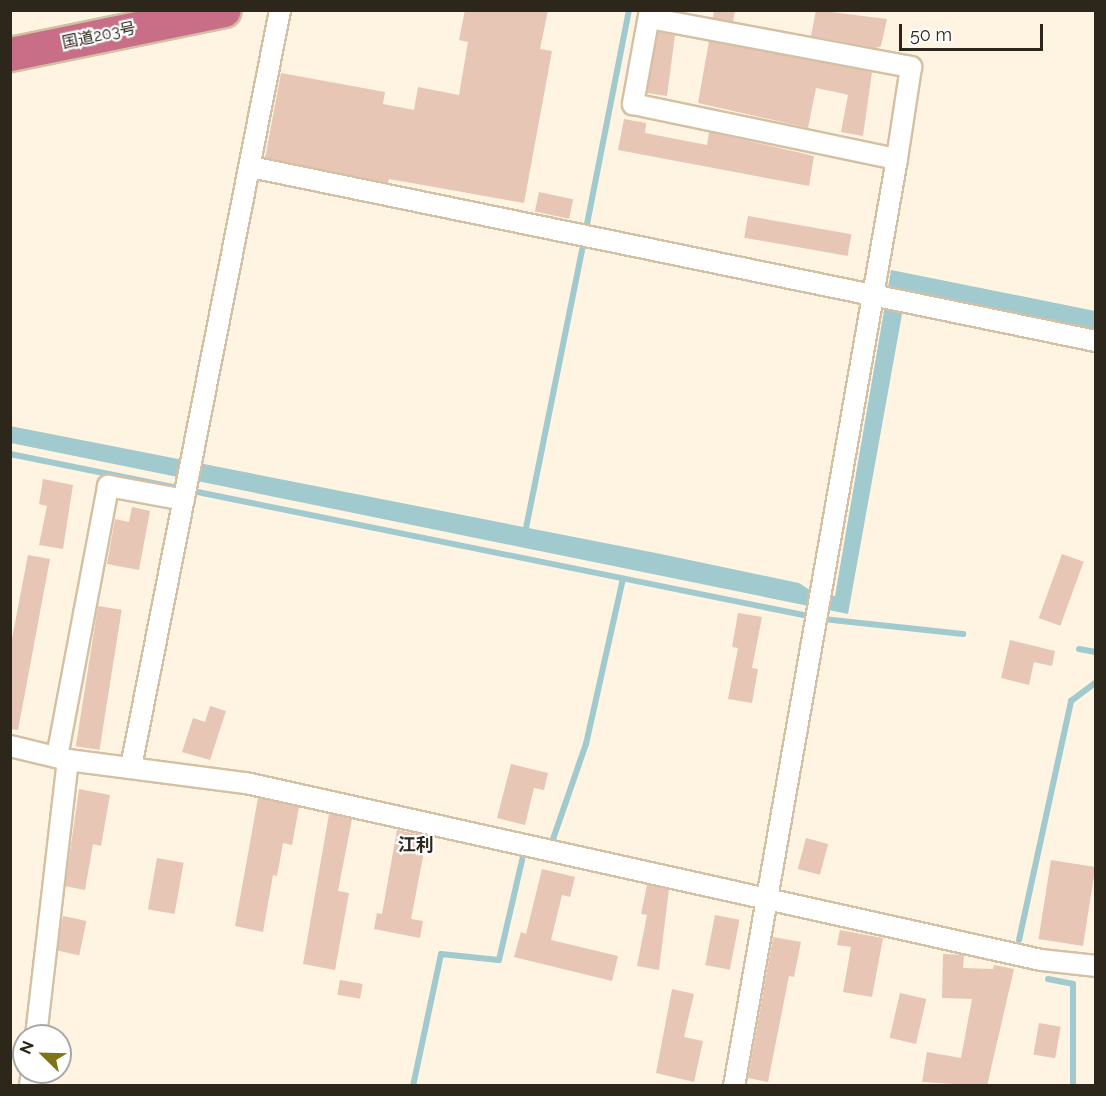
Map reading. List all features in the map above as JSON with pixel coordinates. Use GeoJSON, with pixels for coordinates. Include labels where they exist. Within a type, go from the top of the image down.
{"type":"FeatureCollection","features":[{"type":"Feature","properties":{"kind":"highway","name":"国道203号"},"geometry":{"type":"LineString","coordinates":[[10,54],[224,10]]}},
{"type":"Feature","properties":{"kind":"street"},"geometry":{"type":"LineString","coordinates":[[131,767],[251,167],[280,10]]}},
{"type":"Feature","properties":{"kind":"street"},"geometry":{"type":"LineString","coordinates":[[734,1086],[897,159],[911,67],[649,14],[633,104],[897,159]]}},
{"type":"Feature","properties":{"kind":"street"},"geometry":{"type":"LineString","coordinates":[[251,167],[1095,341]]}},
{"type":"Feature","properties":{"kind":"street"},"geometry":{"type":"LineString","coordinates":[[37,1024],[62,758],[108,486],[184,500]]}},
{"type":"Feature","properties":{"kind":"street"},"geometry":{"type":"LineString","coordinates":[[10,746],[62,758],[246,783],[1041,960],[1095,966]]}},
{"type":"Feature","properties":{"kind":"water"},"geometry":{"type":"Polygon","coordinates":[[[891,270],[1095,311],[1095,331],[906,292],[848,614],[11,443],[10,426],[661,554],[799,583],[816,594],[835,596],[891,270]]]}},
{"type":"Feature","properties":{"kind":"building"},"geometry":{"type":"Polygon","coordinates":[[[465,10],[548,10],[540,49],[552,51],[524,203],[389,179],[388,183],[265,158],[281,73],[385,92],[383,104],[414,110],[418,87],[459,95],[468,42],[459,40],[465,10]]]}},
{"type":"Feature","properties":{"kind":"building"},"geometry":{"type":"Polygon","coordinates":[[[714,10],[735,10],[733,22],[713,18],[714,10]]]}},
{"type":"Feature","properties":{"kind":"building"},"geometry":{"type":"Polygon","coordinates":[[[816,10],[887,19],[881,46],[876,48],[811,36],[816,10]]]}},
{"type":"Feature","properties":{"kind":"building"},"geometry":{"type":"Polygon","coordinates":[[[658,32],[675,35],[667,96],[647,93],[658,32]]]}},
{"type":"Feature","properties":{"kind":"building"},"geometry":{"type":"Polygon","coordinates":[[[709,41],[872,72],[863,136],[841,132],[848,95],[816,88],[808,128],[698,103],[709,41]]]}},
{"type":"Feature","properties":{"kind":"building"},"geometry":{"type":"Polygon","coordinates":[[[624,119],[646,123],[645,133],[707,145],[709,132],[814,156],[809,186],[618,150],[624,119]]]}},
{"type":"Feature","properties":{"kind":"building"},"geometry":{"type":"Polygon","coordinates":[[[539,192],[573,199],[569,219],[535,212],[539,192]]]}},
{"type":"Feature","properties":{"kind":"building"},"geometry":{"type":"Polygon","coordinates":[[[748,216],[851,234],[848,256],[744,238],[748,216]]]}},
{"type":"Feature","properties":{"kind":"building"},"geometry":{"type":"Polygon","coordinates":[[[43,479],[73,485],[63,549],[39,545],[47,506],[39,504],[43,479]]]}},
{"type":"Feature","properties":{"kind":"building"},"geometry":{"type":"Polygon","coordinates":[[[132,507],[150,511],[139,570],[107,564],[115,519],[129,522],[132,507]]]}},
{"type":"Feature","properties":{"kind":"building"},"geometry":{"type":"Polygon","coordinates":[[[1062,554],[1084,562],[1060,626],[1039,618],[1062,554]]]}},
{"type":"Feature","properties":{"kind":"building"},"geometry":{"type":"Polygon","coordinates":[[[28,555],[50,559],[18,730],[10,729],[10,649],[28,555]]]}},
{"type":"Feature","properties":{"kind":"building"},"geometry":{"type":"Polygon","coordinates":[[[98,606],[122,610],[99,750],[76,746],[98,606]]]}},
{"type":"Feature","properties":{"kind":"building"},"geometry":{"type":"Polygon","coordinates":[[[738,613],[762,617],[752,668],[758,669],[752,703],[728,699],[738,648],[732,647],[738,613]]]}},
{"type":"Feature","properties":{"kind":"building"},"geometry":{"type":"Polygon","coordinates":[[[1010,640],[1055,651],[1052,666],[1034,662],[1029,685],[1001,678],[1010,640]]]}},
{"type":"Feature","properties":{"kind":"building"},"geometry":{"type":"Polygon","coordinates":[[[210,706],[226,711],[210,760],[182,752],[193,718],[205,722],[210,706]]]}},
{"type":"Feature","properties":{"kind":"building"},"geometry":{"type":"Polygon","coordinates":[[[511,764],[548,773],[544,790],[534,788],[525,825],[497,818],[511,764]]]}},
{"type":"Feature","properties":{"kind":"building"},"geometry":{"type":"Polygon","coordinates":[[[79,789],[110,795],[101,846],[93,844],[85,890],[65,886],[79,789]]]}},
{"type":"Feature","properties":{"kind":"building"},"geometry":{"type":"Polygon","coordinates":[[[258,798],[299,807],[292,845],[283,843],[277,876],[273,875],[263,932],[235,926],[258,798]]]}},
{"type":"Feature","properties":{"kind":"building"},"geometry":{"type":"Polygon","coordinates":[[[329,814],[352,819],[338,891],[349,893],[335,970],[303,964],[329,814]]]}},
{"type":"Feature","properties":{"kind":"building"},"geometry":{"type":"Polygon","coordinates":[[[397,830],[427,836],[411,919],[423,921],[420,938],[374,929],[377,913],[382,914],[397,830]]]}},
{"type":"Feature","properties":{"kind":"building"},"geometry":{"type":"Polygon","coordinates":[[[806,838],[828,844],[820,875],[798,869],[806,838]]]}},
{"type":"Feature","properties":{"kind":"building"},"geometry":{"type":"Polygon","coordinates":[[[157,858],[184,863],[175,914],[148,909],[157,858]]]}},
{"type":"Feature","properties":{"kind":"building"},"geometry":{"type":"Polygon","coordinates":[[[1051,860],[1095,867],[1083,946],[1038,939],[1051,860]]]}},
{"type":"Feature","properties":{"kind":"building"},"geometry":{"type":"Polygon","coordinates":[[[542,869],[575,877],[570,897],[562,895],[551,940],[618,956],[612,981],[514,957],[521,932],[526,934],[542,869]]]}},
{"type":"Feature","properties":{"kind":"building"},"geometry":{"type":"Polygon","coordinates":[[[647,885],[669,889],[659,970],[637,966],[647,915],[641,914],[647,885]]]}},
{"type":"Feature","properties":{"kind":"building"},"geometry":{"type":"Polygon","coordinates":[[[715,915],[740,920],[730,970],[705,965],[715,915]]]}},
{"type":"Feature","properties":{"kind":"building"},"geometry":{"type":"Polygon","coordinates":[[[63,916],[86,921],[79,955],[56,950],[63,916]]]}},
{"type":"Feature","properties":{"kind":"building"},"geometry":{"type":"Polygon","coordinates":[[[840,930],[883,938],[872,997],[843,992],[851,947],[837,945],[840,930]]]}},
{"type":"Feature","properties":{"kind":"building"},"geometry":{"type":"Polygon","coordinates":[[[773,937],[801,942],[794,977],[789,976],[768,1082],[748,1078],[773,937]]]}},
{"type":"Feature","properties":{"kind":"building"},"geometry":{"type":"Polygon","coordinates":[[[943,954],[964,955],[963,968],[993,969],[994,965],[1014,969],[987,1086],[922,1082],[927,1052],[961,1058],[972,999],[942,998],[943,954]]]}},
{"type":"Feature","properties":{"kind":"building"},"geometry":{"type":"Polygon","coordinates":[[[340,980],[363,984],[360,999],[337,995],[340,980]]]}},
{"type":"Feature","properties":{"kind":"building"},"geometry":{"type":"Polygon","coordinates":[[[672,989],[694,994],[684,1037],[703,1041],[694,1082],[656,1073],[672,989]]]}},
{"type":"Feature","properties":{"kind":"building"},"geometry":{"type":"Polygon","coordinates":[[[900,993],[926,999],[916,1044],[890,1038],[900,993]]]}},
{"type":"Feature","properties":{"kind":"building"},"geometry":{"type":"Polygon","coordinates":[[[1039,1023],[1061,1027],[1055,1058],[1033,1055],[1039,1023]]]}},
{"type":"Feature","properties":{"kind":"waterway"},"geometry":{"type":"LineString","coordinates":[[587,224],[629,10]]}},
{"type":"Feature","properties":{"kind":"waterway"},"geometry":{"type":"LineString","coordinates":[[526,528],[582,250]]}},
{"type":"Feature","properties":{"kind":"waterway"},"geometry":{"type":"LineString","coordinates":[[10,454],[823,619],[963,634]]}},
{"type":"Feature","properties":{"kind":"waterway"},"geometry":{"type":"LineString","coordinates":[[552,842],[586,744],[623,579]]}},
{"type":"Feature","properties":{"kind":"waterway"},"geometry":{"type":"LineString","coordinates":[[1079,649],[1096,652]]}},
{"type":"Feature","properties":{"kind":"waterway"},"geometry":{"type":"LineString","coordinates":[[1019,940],[1071,701],[1096,682]]}},
{"type":"Feature","properties":{"kind":"waterway"},"geometry":{"type":"LineString","coordinates":[[413,1086],[441,954],[499,960],[522,860]]}},
{"type":"Feature","properties":{"kind":"waterway"},"geometry":{"type":"LineString","coordinates":[[1048,979],[1073,984],[1073,1086]]}},
{"type":"Feature","properties":{"kind":"district","name":"江利"},"geometry":{"type":"Point","coordinates":[416,845]}}]}
